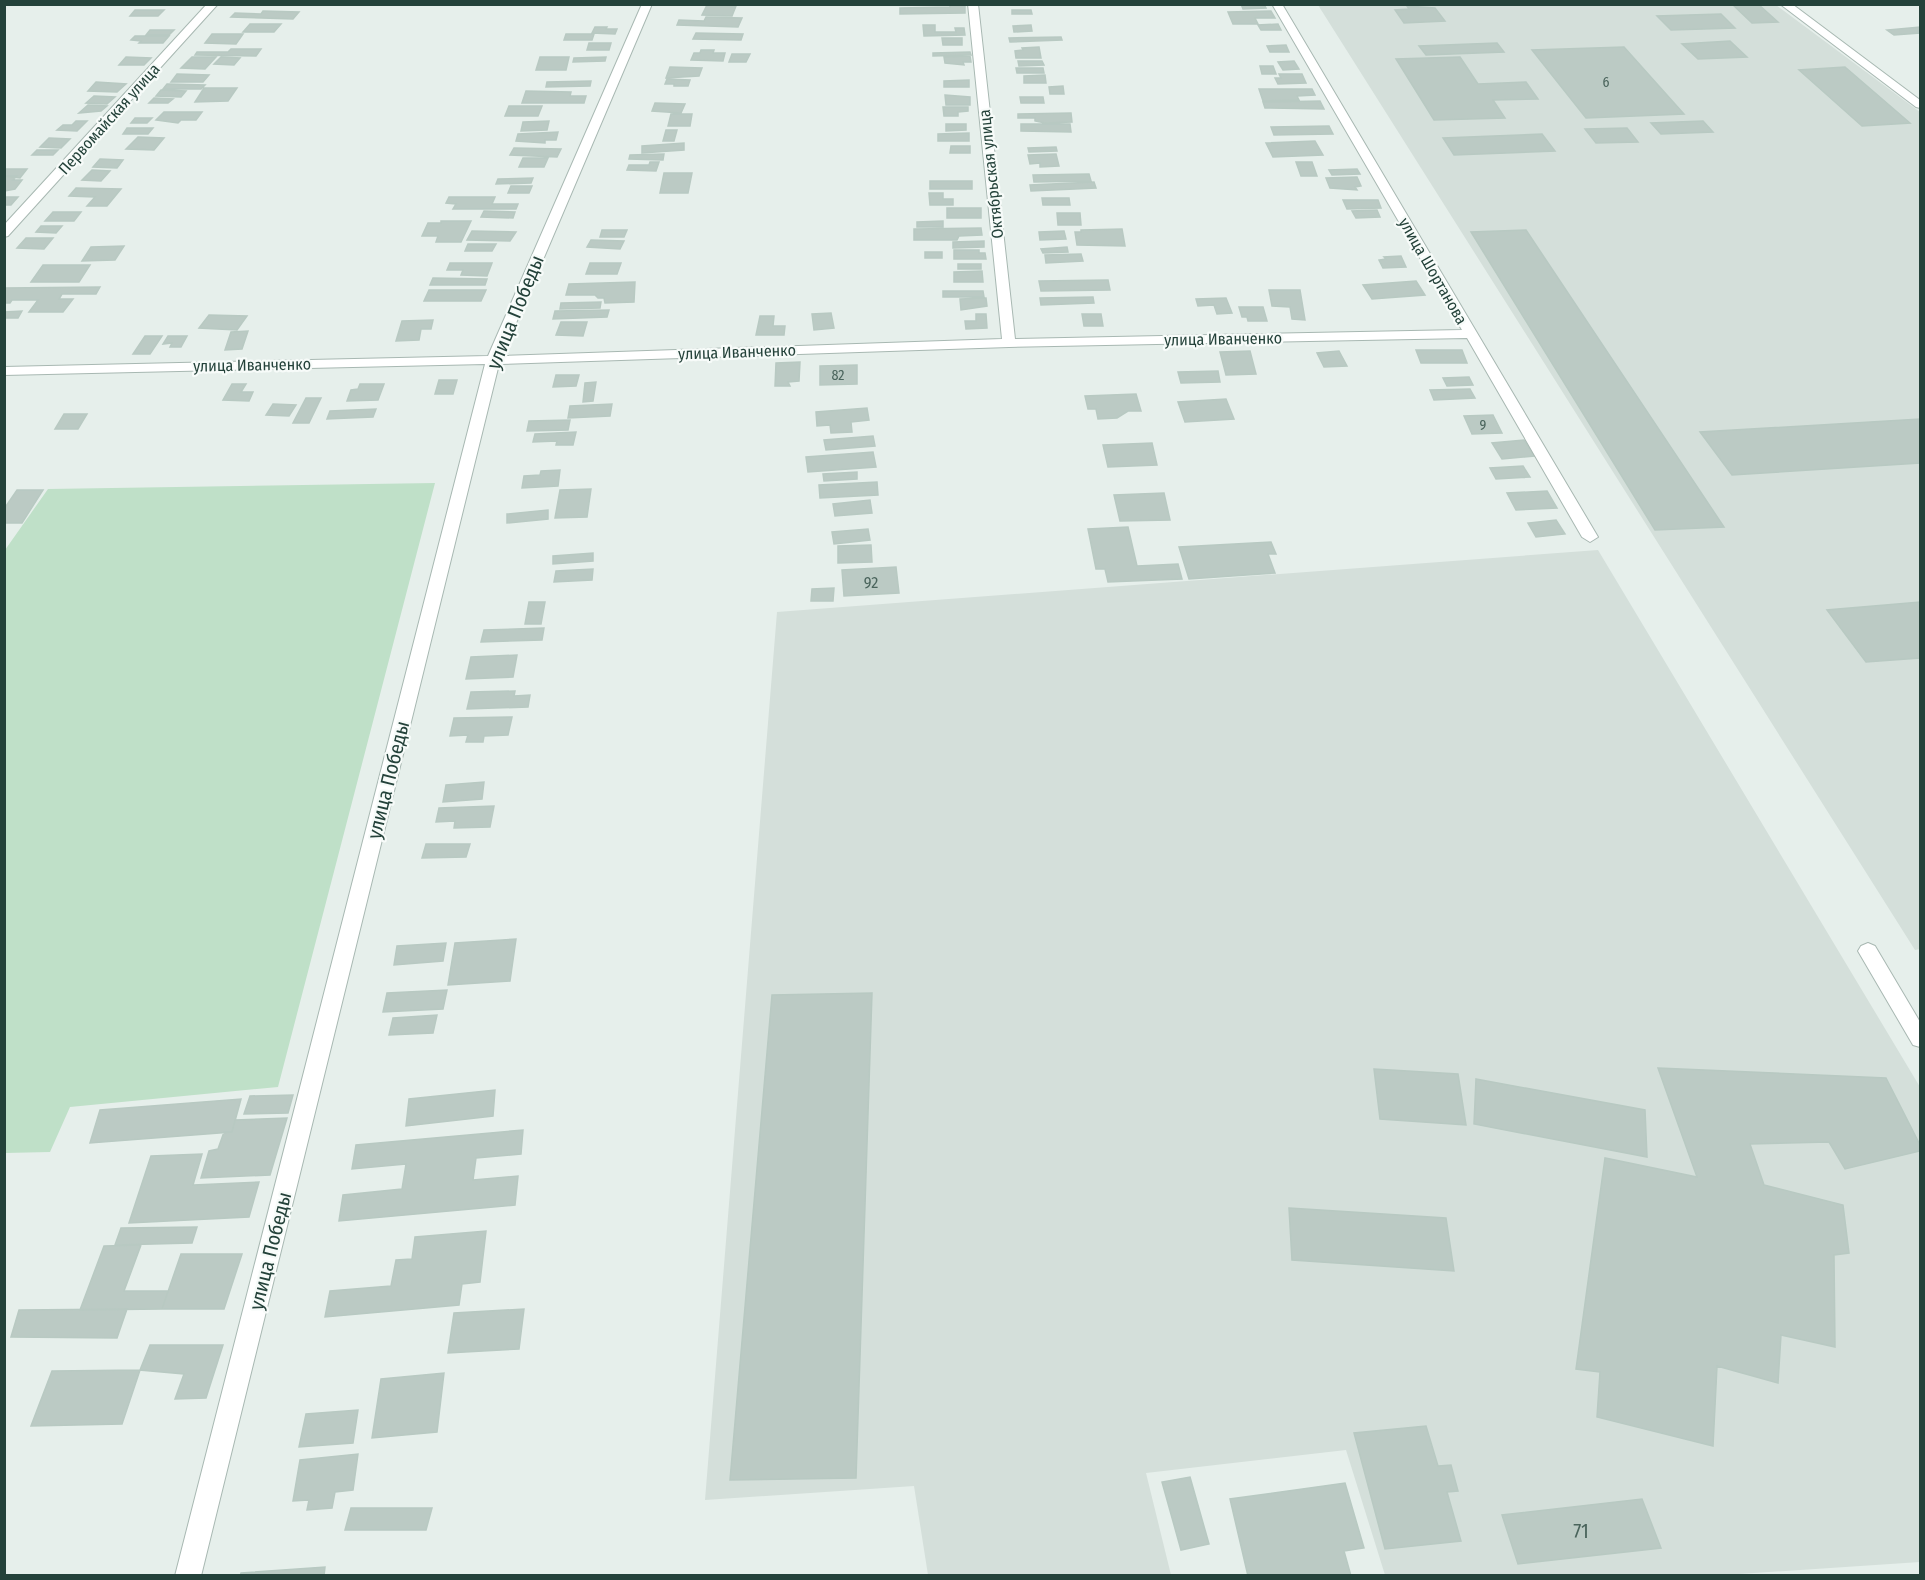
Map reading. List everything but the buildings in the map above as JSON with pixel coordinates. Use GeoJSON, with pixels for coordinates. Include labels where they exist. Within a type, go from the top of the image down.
{"type":"FeatureCollection","features":[{"type":"Feature","properties":{"kind":"street","name":"Первомайская улица"},"geometry":{"type":"LineString","coordinates":[[4,233],[213,4]]}},
{"type":"Feature","properties":{"kind":"street","name":"улица Победы"},"geometry":{"type":"LineString","coordinates":[[188,1575],[493,360],[647,4]]}},
{"type":"Feature","properties":{"kind":"street","name":"Октябрьская улица"},"geometry":{"type":"LineString","coordinates":[[973,4],[1009,343]]}},
{"type":"Feature","properties":{"kind":"street","name":"улица Шортанова"},"geometry":{"type":"LineString","coordinates":[[1278,4],[1590,537]]}},
{"type":"Feature","properties":{"kind":"street"},"geometry":{"type":"LineString","coordinates":[[1785,4],[1920,105]]}},
{"type":"Feature","properties":{"kind":"street","name":"улица Иванченко"},"geometry":{"type":"LineString","coordinates":[[4,371],[493,360],[1009,343],[1470,334]]}},
{"type":"Feature","properties":{"kind":"street"},"geometry":{"type":"LineString","coordinates":[[1868,951],[1920,1039]]}},
{"type":"Feature","properties":{"kind":"shaded area"},"geometry":{"type":"Polygon","coordinates":[[[1318,5],[1776,5],[1920,112],[1920,949],[1915,950],[1318,5]]]}},
{"type":"Feature","properties":{"kind":"shaded area"},"geometry":{"type":"Polygon","coordinates":[[[1598,550],[1920,1087],[1920,1562],[1709,1576],[1385,1575],[1346,1450],[1146,1473],[1171,1575],[928,1575],[914,1486],[705,1500],[777,612],[1598,550]]]}},
{"type":"Feature","properties":{"kind":"green space"},"geometry":{"type":"Polygon","coordinates":[[[435,483],[278,1087],[70,1107],[50,1152],[5,1153],[5,550],[48,489],[435,483]]]}}]}
